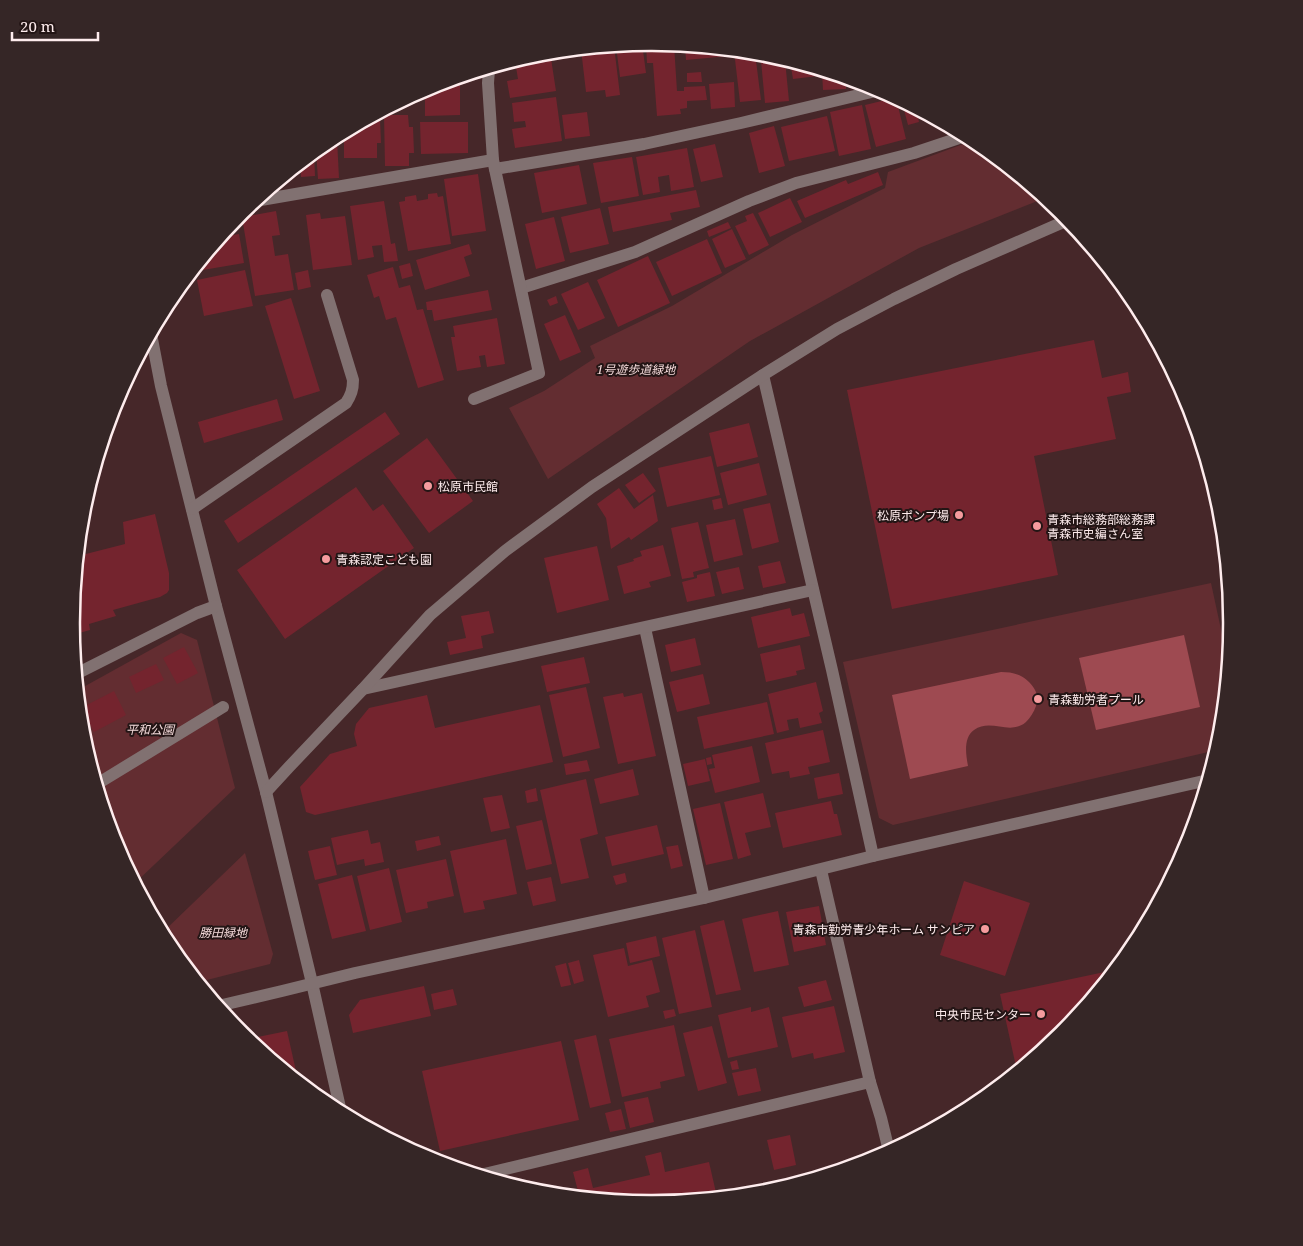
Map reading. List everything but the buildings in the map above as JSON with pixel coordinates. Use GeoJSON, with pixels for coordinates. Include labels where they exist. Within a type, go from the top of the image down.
{"type":"FeatureCollection","features":[{"type":"Feature","properties":{"kind":"street"},"geometry":{"type":"LineString","coordinates":[[474,399],[539,373],[494,164],[490,130],[488,76]]}},
{"type":"Feature","properties":{"kind":"street"},"geometry":{"type":"LineString","coordinates":[[269,199],[494,164],[653,142],[866,93]]}},
{"type":"Feature","properties":{"kind":"street"},"geometry":{"type":"LineString","coordinates":[[521,288],[635,252],[796,183],[914,153],[955,139]]}},
{"type":"Feature","properties":{"kind":"street"},"geometry":{"type":"LineString","coordinates":[[266,792],[430,615],[505,550],[592,487],[837,329],[956,268],[1060,223]]}},
{"type":"Feature","properties":{"kind":"street"},"geometry":{"type":"LineString","coordinates":[[192,509],[346,403],[351,395],[353,380],[326,295]]}},
{"type":"Feature","properties":{"kind":"street"},"geometry":{"type":"LineString","coordinates":[[153,343],[161,386],[216,606],[266,792],[338,1101]]}},
{"type":"Feature","properties":{"kind":"street"},"geometry":{"type":"LineString","coordinates":[[763,375],[814,590],[872,856]]}},
{"type":"Feature","properties":{"kind":"street"},"geometry":{"type":"LineString","coordinates":[[363,689],[814,590]]}},
{"type":"Feature","properties":{"kind":"street"},"geometry":{"type":"LineString","coordinates":[[82,671],[197,613],[216,606]]}},
{"type":"Feature","properties":{"kind":"street"},"geometry":{"type":"LineString","coordinates":[[645,628],[704,898]]}},
{"type":"Feature","properties":{"kind":"street"},"geometry":{"type":"LineString","coordinates":[[102,781],[222,707]]}},
{"type":"Feature","properties":{"kind":"street"},"geometry":{"type":"LineString","coordinates":[[226,1004],[355,972],[704,898],[872,856],[1201,782]]}},
{"type":"Feature","properties":{"kind":"street"},"geometry":{"type":"LineString","coordinates":[[821,870],[870,1082],[882,1118],[887,1143]]}},
{"type":"Feature","properties":{"kind":"street"},"geometry":{"type":"LineString","coordinates":[[493,1172],[870,1082]]}},
{"type":"Feature","properties":{"kind":"green space","name":"1号遊歩道緑地"},"geometry":{"type":"Polygon","coordinates":[[[963,144],[1000,169],[1037,201],[919,248],[750,341],[548,479],[509,408],[544,391],[595,358],[590,346],[672,306],[792,235],[885,188],[888,172],[963,144]]]}},
{"type":"Feature","properties":{"kind":"green space","name":"青森勤労者プール"},"geometry":{"type":"Polygon","coordinates":[[[1211,583],[1223,637],[1218,698],[1208,752],[893,825],[879,818],[843,662],[1211,583]]]}},
{"type":"Feature","properties":{"kind":"green space","name":"平和公園"},"geometry":{"type":"Polygon","coordinates":[[[181,633],[197,640],[235,788],[140,878],[123,842],[99,771],[84,687],[181,633]]]}},
{"type":"Feature","properties":{"kind":"green space","name":"勝田緑地"},"geometry":{"type":"Polygon","coordinates":[[[245,853],[273,954],[270,964],[206,980],[168,928],[245,853]]]}},
{"type":"Feature","properties":{"kind":"shaded area"},"geometry":{"type":"Polygon","coordinates":[[[1184,635],[1200,707],[1096,730],[1079,658],[1184,635]]]}},
{"type":"Feature","properties":{"kind":"shaded area"},"geometry":{"type":"Polygon","coordinates":[[[1001,672],[1020,675],[1035,690],[1037,696],[1036,706],[1026,722],[1020,726],[1007,728],[994,726],[980,727],[974,730],[968,737],[966,752],[968,766],[910,779],[892,695],[1001,672]]]}},
{"type":"Feature","properties":{"kind":"place","name":"松原市民館"},"geometry":{"type":"Point","coordinates":[428,486]}},
{"type":"Feature","properties":{"kind":"place","name":"松原ポンプ場"},"geometry":{"type":"Point","coordinates":[959,515]}},
{"type":"Feature","properties":{"kind":"place","name":"青森市総務部総務課 青森市史編さん室"},"geometry":{"type":"Point","coordinates":[1037,526]}},
{"type":"Feature","properties":{"kind":"place","name":"青森認定こども園"},"geometry":{"type":"Point","coordinates":[326,559]}},
{"type":"Feature","properties":{"kind":"place","name":"青森勤労者プール"},"geometry":{"type":"Point","coordinates":[1038,699]}},
{"type":"Feature","properties":{"kind":"place","name":"青森市勤労青少年ホーム サンピア"},"geometry":{"type":"Point","coordinates":[985,929]}},
{"type":"Feature","properties":{"kind":"place","name":"中央市民センター"},"geometry":{"type":"Point","coordinates":[1041,1014]}}]}
